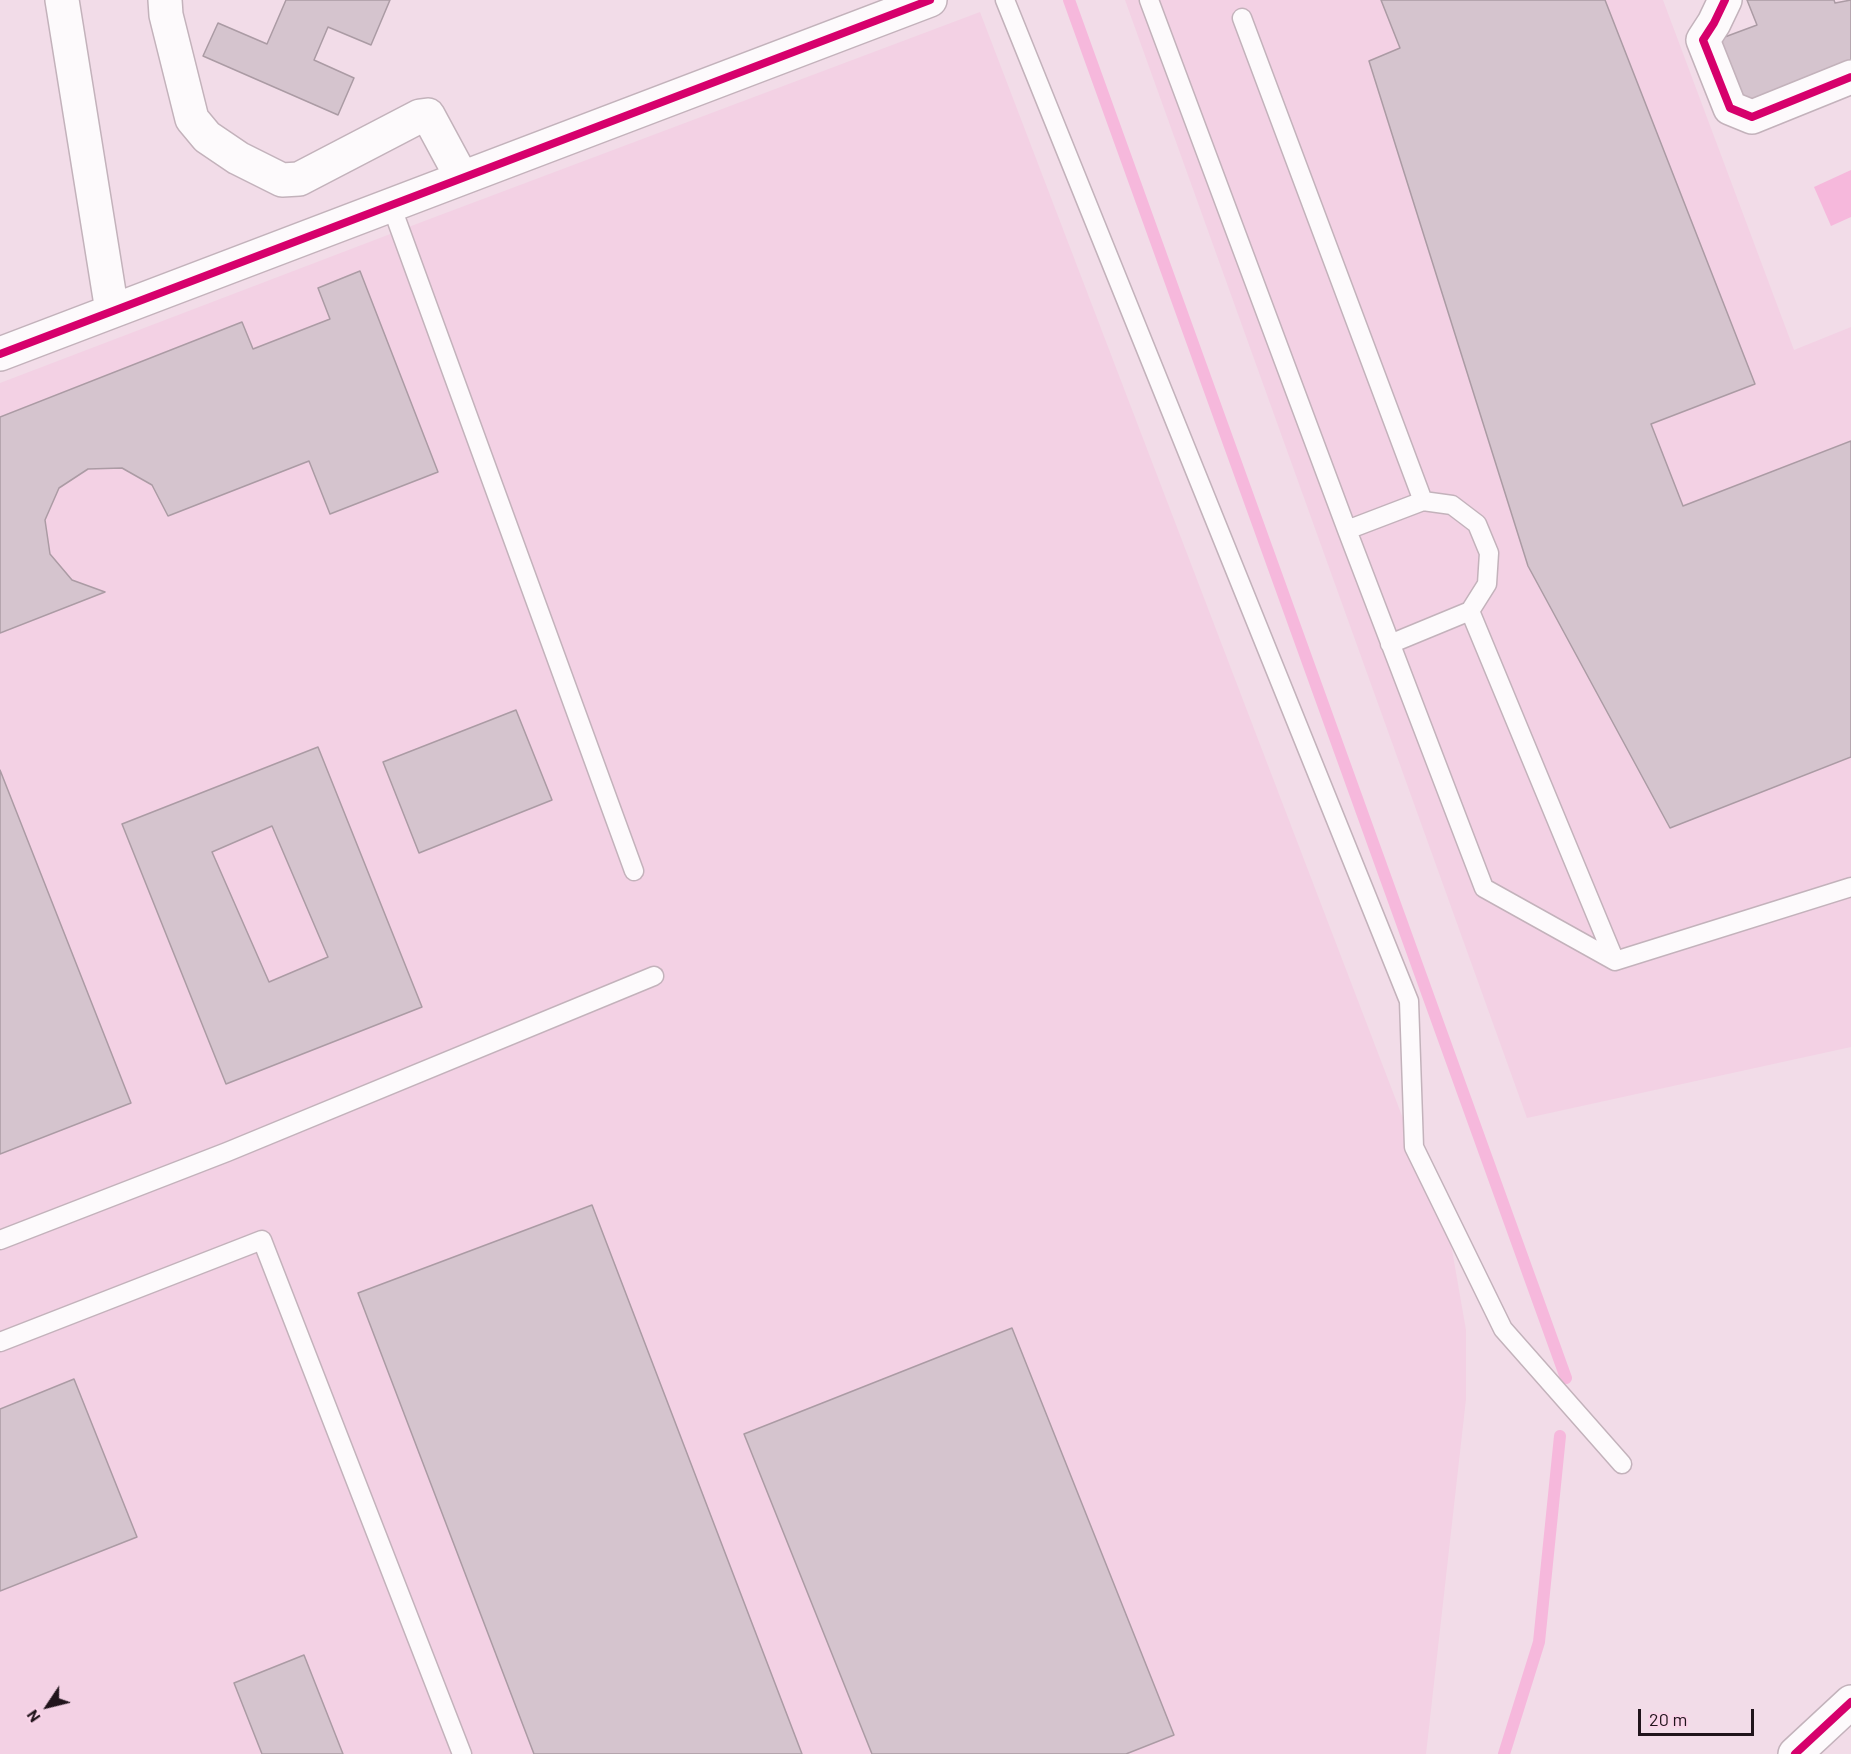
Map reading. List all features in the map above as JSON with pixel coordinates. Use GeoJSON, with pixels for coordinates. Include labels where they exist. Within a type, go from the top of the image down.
{"type":"FeatureCollection","features":[{"type":"Feature","properties":{"kind":"street"},"geometry":{"type":"LineString","coordinates":[[62,0],[112,311]]}},
{"type":"Feature","properties":{"kind":"street"},"geometry":{"type":"LineString","coordinates":[[165,0],[166,15],[192,119],[207,137],[238,158],[282,180],[299,179],[420,116],[428,115],[462,178]]}},
{"type":"Feature","properties":{"kind":"street"},"geometry":{"type":"LineString","coordinates":[[0,354],[930,0]]}},
{"type":"Feature","properties":{"kind":"street"},"geometry":{"type":"LineString","coordinates":[[1725,0],[1703,40],[1730,108],[1752,117],[1851,77]]}},
{"type":"Feature","properties":{"kind":"street"},"geometry":{"type":"LineString","coordinates":[[1795,1754],[1851,1702]]}},
{"type":"Feature","properties":{"kind":"lane"},"geometry":{"type":"LineString","coordinates":[[1005,0],[1408,1001],[1414,1146],[1503,1329],[1622,1464]]}},
{"type":"Feature","properties":{"kind":"lane"},"geometry":{"type":"LineString","coordinates":[[1149,0],[1390,644],[1484,888],[1616,961],[1851,887]]}},
{"type":"Feature","properties":{"kind":"lane"},"geometry":{"type":"LineString","coordinates":[[1242,18],[1423,501]]}},
{"type":"Feature","properties":{"kind":"lane"},"geometry":{"type":"LineString","coordinates":[[391,205],[634,871]]}},
{"type":"Feature","properties":{"kind":"lane"},"geometry":{"type":"LineString","coordinates":[[1347,530],[1423,501],[1452,505],[1477,524],[1489,553],[1487,584],[1470,611],[1390,644]]}},
{"type":"Feature","properties":{"kind":"lane"},"geometry":{"type":"LineString","coordinates":[[1470,611],[1616,961]]}},
{"type":"Feature","properties":{"kind":"lane"},"geometry":{"type":"LineString","coordinates":[[0,1240],[227,1152],[654,976]]}},
{"type":"Feature","properties":{"kind":"lane"},"geometry":{"type":"LineString","coordinates":[[0,1341],[262,1240],[462,1754]]}},
{"type":"Feature","properties":{"kind":"shaded area"},"geometry":{"type":"Polygon","coordinates":[[[1125,0],[1663,0],[1794,350],[1851,327],[1851,1047],[1527,1118],[1125,0]]]}},
{"type":"Feature","properties":{"kind":"shaded area"},"geometry":{"type":"Polygon","coordinates":[[[980,12],[1451,1244],[1466,1330],[1466,1399],[1426,1754],[0,1754],[0,383],[980,12]]]}},
{"type":"Feature","properties":{"kind":"shaded area"},"geometry":{"type":"Polygon","coordinates":[[[1851,170],[1851,217],[1831,226],[1814,187],[1851,170]]]}},
{"type":"Feature","properties":{"kind":"building"},"geometry":{"type":"Polygon","coordinates":[[[286,0],[390,0],[371,45],[328,27],[314,60],[354,78],[338,115],[203,56],[218,23],[267,44],[286,0]]]}},
{"type":"Feature","properties":{"kind":"building"},"geometry":{"type":"Polygon","coordinates":[[[1381,0],[1605,0],[1755,384],[1651,424],[1683,506],[1851,441],[1851,757],[1670,828],[1528,566],[1369,61],[1400,48],[1381,0]]]}},
{"type":"Feature","properties":{"kind":"building"},"geometry":{"type":"Polygon","coordinates":[[[1747,0],[1834,0],[1835,3],[1851,0],[1851,67],[1742,105],[1714,41],[1757,25],[1747,0]]]}},
{"type":"Feature","properties":{"kind":"building"},"geometry":{"type":"Polygon","coordinates":[[[360,271],[438,472],[330,514],[309,461],[168,516],[152,485],[122,468],[88,469],[59,488],[45,520],[50,554],[72,580],[105,592],[0,633],[0,417],[242,322],[253,349],[330,319],[318,288],[360,271]]]}},
{"type":"Feature","properties":{"kind":"building"},"geometry":{"type":"Polygon","coordinates":[[[516,710],[552,800],[419,853],[383,762],[516,710]]]}},
{"type":"Feature","properties":{"kind":"building"},"geometry":{"type":"Polygon","coordinates":[[[318,747],[422,1007],[226,1084],[122,824],[318,747]],[[272,826],[212,852],[269,982],[328,957],[272,826]]]}},
{"type":"Feature","properties":{"kind":"building"},"geometry":{"type":"Polygon","coordinates":[[[0,770],[131,1103],[0,1154],[0,770]]]}},
{"type":"Feature","properties":{"kind":"building"},"geometry":{"type":"Polygon","coordinates":[[[592,1205],[802,1754],[534,1754],[358,1293],[592,1205]]]}},
{"type":"Feature","properties":{"kind":"building"},"geometry":{"type":"Polygon","coordinates":[[[1012,1328],[1174,1735],[1126,1754],[872,1754],[744,1434],[1012,1328]]]}},
{"type":"Feature","properties":{"kind":"building"},"geometry":{"type":"Polygon","coordinates":[[[74,1379],[137,1537],[0,1591],[0,1409],[74,1379]]]}},
{"type":"Feature","properties":{"kind":"building"},"geometry":{"type":"Polygon","coordinates":[[[304,1655],[343,1754],[262,1754],[234,1683],[304,1655]]]}},
{"type":"Feature","properties":{"kind":"waterway"},"geometry":{"type":"LineString","coordinates":[[1069,0],[1566,1378]]}},
{"type":"Feature","properties":{"kind":"waterway"},"geometry":{"type":"LineString","coordinates":[[1504,1754],[1539,1642],[1560,1436]]}},
{"type":"Feature","properties":{"kind":"cycle path"},"geometry":{"type":"LineString","coordinates":[[0,354],[930,0]]}},
{"type":"Feature","properties":{"kind":"cycle path"},"geometry":{"type":"LineString","coordinates":[[1725,0],[1703,40],[1730,108],[1752,117],[1851,77]]}},
{"type":"Feature","properties":{"kind":"cycle path"},"geometry":{"type":"LineString","coordinates":[[1795,1754],[1851,1702]]}}]}
